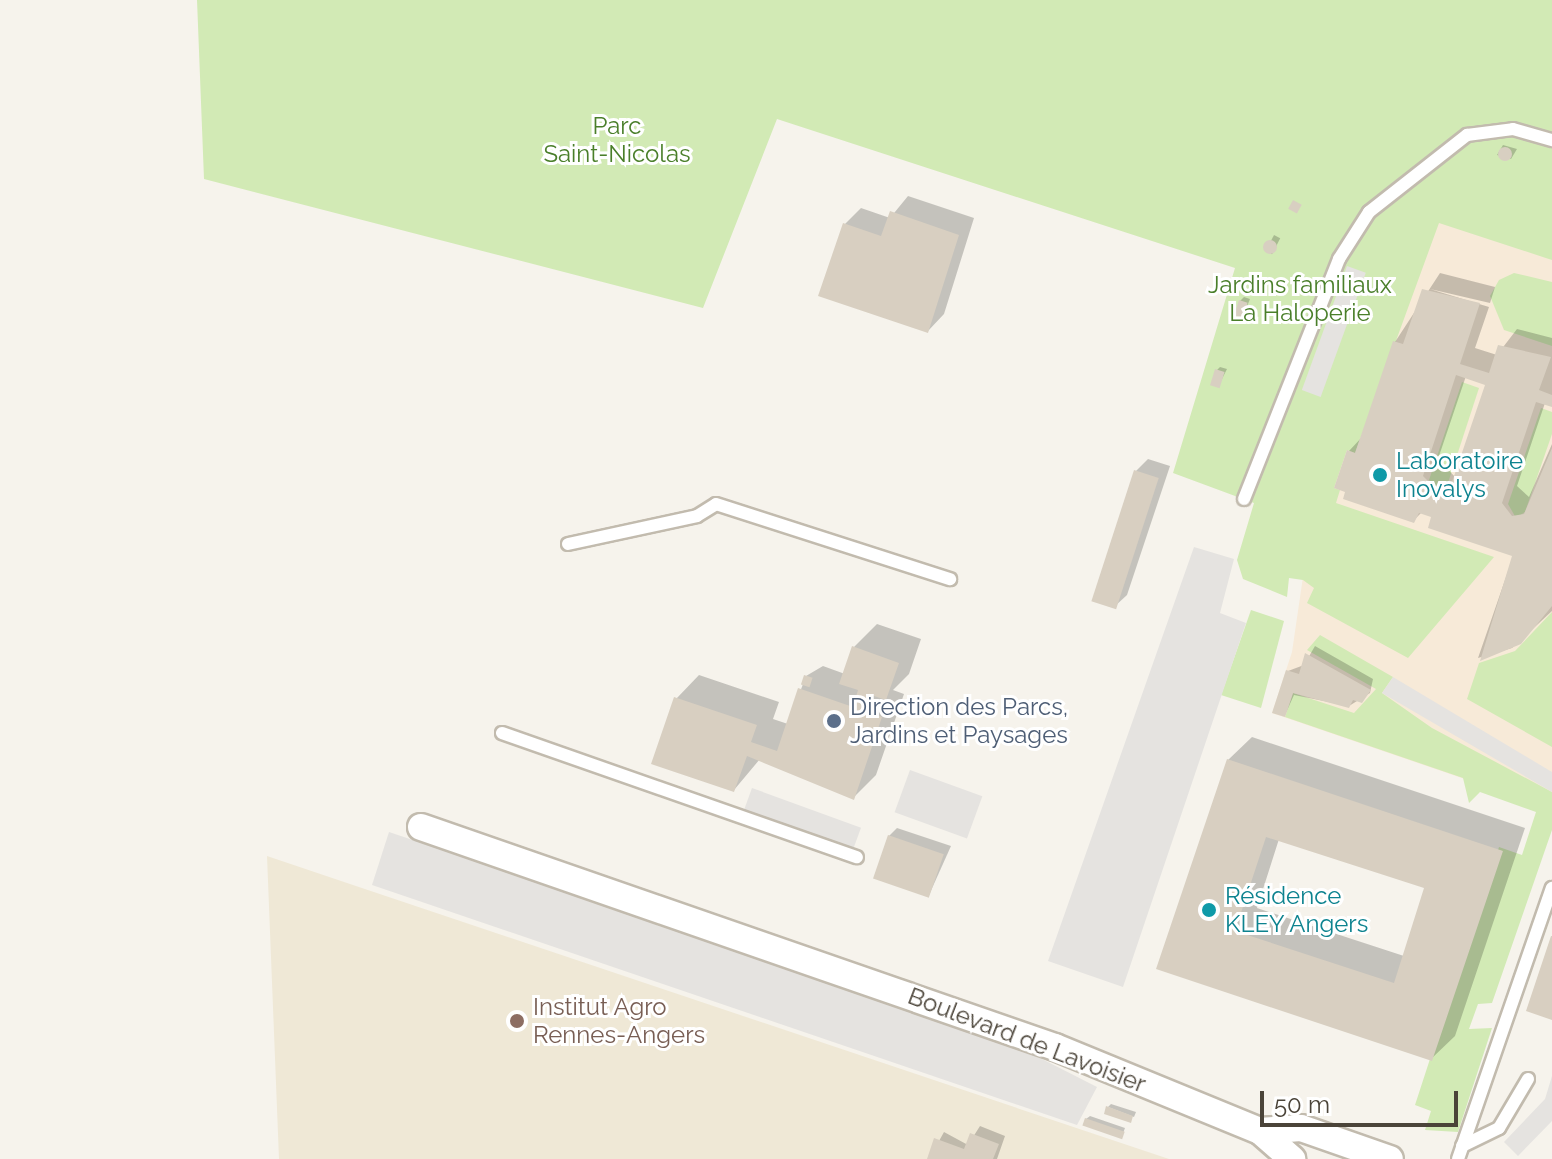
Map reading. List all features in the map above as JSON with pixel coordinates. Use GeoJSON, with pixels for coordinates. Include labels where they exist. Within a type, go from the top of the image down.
{"type":"FeatureCollection","features":[{"type":"Feature","properties":{"kind":"street","name":"Boulevard de Lavoisier"},"geometry":{"type":"LineString","coordinates":[[421,827],[1055,1047],[1260,1131],[1292,1159]]}},
{"type":"Feature","properties":{"kind":"street","name":"Boulevard de Lavoisier"},"geometry":{"type":"LineString","coordinates":[[1260,1131],[1301,1128],[1390,1159]]}},
{"type":"Feature","properties":{"kind":"lane"},"geometry":{"type":"LineString","coordinates":[[1244,499],[1339,259],[1369,212],[1467,135],[1497,128],[1552,140]]}},
{"type":"Feature","properties":{"kind":"lane"},"geometry":{"type":"LineString","coordinates":[[568,544],[697,516],[716,504],[950,579]]}},
{"type":"Feature","properties":{"kind":"lane"},"geometry":{"type":"LineString","coordinates":[[502,733],[857,857]]}},
{"type":"Feature","properties":{"kind":"lane"},"geometry":{"type":"LineString","coordinates":[[1460,1153],[1552,888]]}},
{"type":"Feature","properties":{"kind":"lane"},"geometry":{"type":"LineString","coordinates":[[1460,1153],[1499,1128],[1528,1079]]}},
{"type":"Feature","properties":{"kind":"shaded area"},"geometry":{"type":"Polygon","coordinates":[[[1421,190],[1552,234],[1552,809],[1272,713],[1292,652],[1304,570],[1421,190]]]}},
{"type":"Feature","properties":{"kind":"shaded area"},"geometry":{"type":"Polygon","coordinates":[[[1347,266],[1366,273],[1321,397],[1302,390],[1347,266]]]}},
{"type":"Feature","properties":{"kind":"shaded area"},"geometry":{"type":"Polygon","coordinates":[[[1194,547],[1234,559],[1220,613],[1246,623],[1123,987],[1048,961],[1194,547]]]}},
{"type":"Feature","properties":{"kind":"shaded area"},"geometry":{"type":"Polygon","coordinates":[[[1393,677],[1552,772],[1552,792],[1382,693],[1393,677]]]}},
{"type":"Feature","properties":{"kind":"shaded area"},"geometry":{"type":"Polygon","coordinates":[[[910,770],[982,796],[967,839],[895,812],[910,770]]]}},
{"type":"Feature","properties":{"kind":"shaded area"},"geometry":{"type":"Polygon","coordinates":[[[752,788],[861,828],[851,856],[742,816],[752,788]]]}},
{"type":"Feature","properties":{"kind":"shaded area"},"geometry":{"type":"Polygon","coordinates":[[[389,832],[999,1037],[1097,1087],[1077,1125],[372,885],[389,832]]]}},
{"type":"Feature","properties":{"kind":"shaded area","name":"Institut Agro Rennes-Angers"},"geometry":{"type":"Polygon","coordinates":[[[267,856],[350,884],[1169,1159],[279,1159],[267,856]]]}},
{"type":"Feature","properties":{"kind":"shaded area"},"geometry":{"type":"Polygon","coordinates":[[[1552,1076],[1552,1121],[1518,1156],[1504,1142],[1545,1099],[1552,1076]]]}},
{"type":"Feature","properties":{"kind":"green space","name":"Parc Saint-Nicolas"},"geometry":{"type":"Polygon","coordinates":[[[197,0],[1552,0],[1552,260],[1439,223],[1355,453],[1347,450],[1334,488],[1340,490],[1336,503],[1494,557],[1408,658],[1307,603],[1314,588],[1303,580],[1289,578],[1287,597],[1243,579],[1237,560],[1254,503],[1173,473],[1235,268],[777,119],[703,308],[204,179],[197,0]]]}},
{"type":"Feature","properties":{"kind":"green space"},"geometry":{"type":"Polygon","coordinates":[[[1514,273],[1552,282],[1552,346],[1504,330],[1490,296],[1499,280],[1514,273]]]}},
{"type":"Feature","properties":{"kind":"green space"},"geometry":{"type":"Polygon","coordinates":[[[1462,382],[1479,388],[1447,486],[1438,491],[1429,480],[1462,382]]]}},
{"type":"Feature","properties":{"kind":"green space"},"geometry":{"type":"Polygon","coordinates":[[[1541,408],[1552,412],[1552,434],[1525,512],[1516,518],[1508,504],[1541,408]]]}},
{"type":"Feature","properties":{"kind":"green space"},"geometry":{"type":"Polygon","coordinates":[[[1251,610],[1284,621],[1261,708],[1221,695],[1251,610]]]}},
{"type":"Feature","properties":{"kind":"green space"},"geometry":{"type":"Polygon","coordinates":[[[1552,612],[1552,747],[1467,699],[1479,663],[1515,651],[1552,612]]]}},
{"type":"Feature","properties":{"kind":"green space"},"geometry":{"type":"Polygon","coordinates":[[[1320,635],[1393,677],[1382,693],[1432,728],[1552,792],[1552,830],[1492,1003],[1478,1004],[1469,1029],[1492,1028],[1458,1132],[1425,1130],[1431,1111],[1415,1105],[1499,847],[1522,855],[1536,812],[1480,792],[1469,803],[1463,778],[1285,717],[1293,693],[1354,713],[1376,689],[1307,650],[1320,635]]]}},
{"type":"Feature","properties":{"kind":"building"},"geometry":{"type":"Polygon","coordinates":[[[1505,147],[1512,154],[1505,161],[1498,154],[1505,147]]]}},
{"type":"Feature","properties":{"kind":"building"},"geometry":{"type":"Polygon","coordinates":[[[1293,200],[1302,205],[1297,214],[1288,209],[1293,200]]]}},
{"type":"Feature","properties":{"kind":"building"},"geometry":{"type":"Polygon","coordinates":[[[890,211],[959,235],[928,333],[818,296],[843,223],[881,236],[890,211]]]}},
{"type":"Feature","properties":{"kind":"building"},"geometry":{"type":"Polygon","coordinates":[[[1270,240],[1277,247],[1270,254],[1263,247],[1270,240]]]}},
{"type":"Feature","properties":{"kind":"building","name":"Laboratoire Inovalys"},"geometry":{"type":"Polygon","coordinates":[[[1422,289],[1480,303],[1460,364],[1489,373],[1498,345],[1551,357],[1539,390],[1552,395],[1552,407],[1536,402],[1502,503],[1512,516],[1524,514],[1552,448],[1552,606],[1521,644],[1480,661],[1512,556],[1428,528],[1431,517],[1419,513],[1414,523],[1343,499],[1345,492],[1334,488],[1347,450],[1355,453],[1393,341],[1403,344],[1422,289]],[[1456,375],[1423,476],[1438,491],[1451,485],[1485,385],[1456,375]]]}},
{"type":"Feature","properties":{"kind":"building"},"geometry":{"type":"Polygon","coordinates":[[[1239,300],[1248,303],[1243,318],[1234,315],[1239,300]]]}},
{"type":"Feature","properties":{"kind":"building"},"geometry":{"type":"Polygon","coordinates":[[[1215,369],[1225,372],[1220,388],[1210,385],[1215,369]]]}},
{"type":"Feature","properties":{"kind":"building"},"geometry":{"type":"Polygon","coordinates":[[[1134,470],[1159,478],[1116,609],[1091,601],[1134,470]]]}},
{"type":"Feature","properties":{"kind":"building","name":"Direction des Parcs, Jardins et Paysages"},"geometry":{"type":"Polygon","coordinates":[[[852,646],[899,663],[886,700],[868,694],[862,710],[882,717],[854,800],[747,756],[734,792],[651,764],[674,697],[757,725],[751,742],[777,751],[798,688],[853,707],[858,690],[839,684],[852,646]]]}},
{"type":"Feature","properties":{"kind":"building"},"geometry":{"type":"Polygon","coordinates":[[[1305,653],[1371,690],[1362,703],[1353,700],[1349,708],[1293,693],[1285,717],[1272,713],[1286,670],[1299,674],[1305,653]]]}},
{"type":"Feature","properties":{"kind":"building"},"geometry":{"type":"Polygon","coordinates":[[[804,675],[813,678],[809,687],[801,685],[804,675]]]}},
{"type":"Feature","properties":{"kind":"building","name":"Résidence KLEY Angers"},"geometry":{"type":"Polygon","coordinates":[[[1227,759],[1503,851],[1432,1061],[1156,969],[1227,759]],[[1266,837],[1235,931],[1394,983],[1424,888],[1266,837]]]}},
{"type":"Feature","properties":{"kind":"building"},"geometry":{"type":"Polygon","coordinates":[[[888,835],[944,854],[929,898],[873,878],[888,835]]]}},
{"type":"Feature","properties":{"kind":"building"},"geometry":{"type":"Polygon","coordinates":[[[1552,936],[1552,1020],[1526,1011],[1552,936]]]}},
{"type":"Feature","properties":{"kind":"building"},"geometry":{"type":"Polygon","coordinates":[[[1106,1106],[1133,1116],[1131,1123],[1104,1114],[1106,1106]]]}},
{"type":"Feature","properties":{"kind":"building"},"geometry":{"type":"Polygon","coordinates":[[[1085,1118],[1125,1132],[1122,1139],[1082,1126],[1085,1118]]]}},
{"type":"Feature","properties":{"kind":"building"},"geometry":{"type":"Polygon","coordinates":[[[970,1133],[999,1144],[993,1159],[927,1159],[934,1138],[964,1149],[970,1133]]]}},
{"type":"Feature","properties":{"kind":"place","name":"Laboratoire Inovalys"},"geometry":{"type":"Point","coordinates":[1380,475]}},
{"type":"Feature","properties":{"kind":"place","name":"Direction des Parcs, Jardins et Paysages"},"geometry":{"type":"Point","coordinates":[834,721]}},
{"type":"Feature","properties":{"kind":"place","name":"Résidence KLEY Angers"},"geometry":{"type":"Point","coordinates":[1209,910]}},
{"type":"Feature","properties":{"kind":"place","name":"Institut Agro Rennes-Angers"},"geometry":{"type":"Point","coordinates":[517,1021]}},
{"type":"Feature","properties":{"kind":"park label","name":"Jardins familiaux La Haloperie"},"geometry":{"type":"Point","coordinates":[1300,299]}}]}
